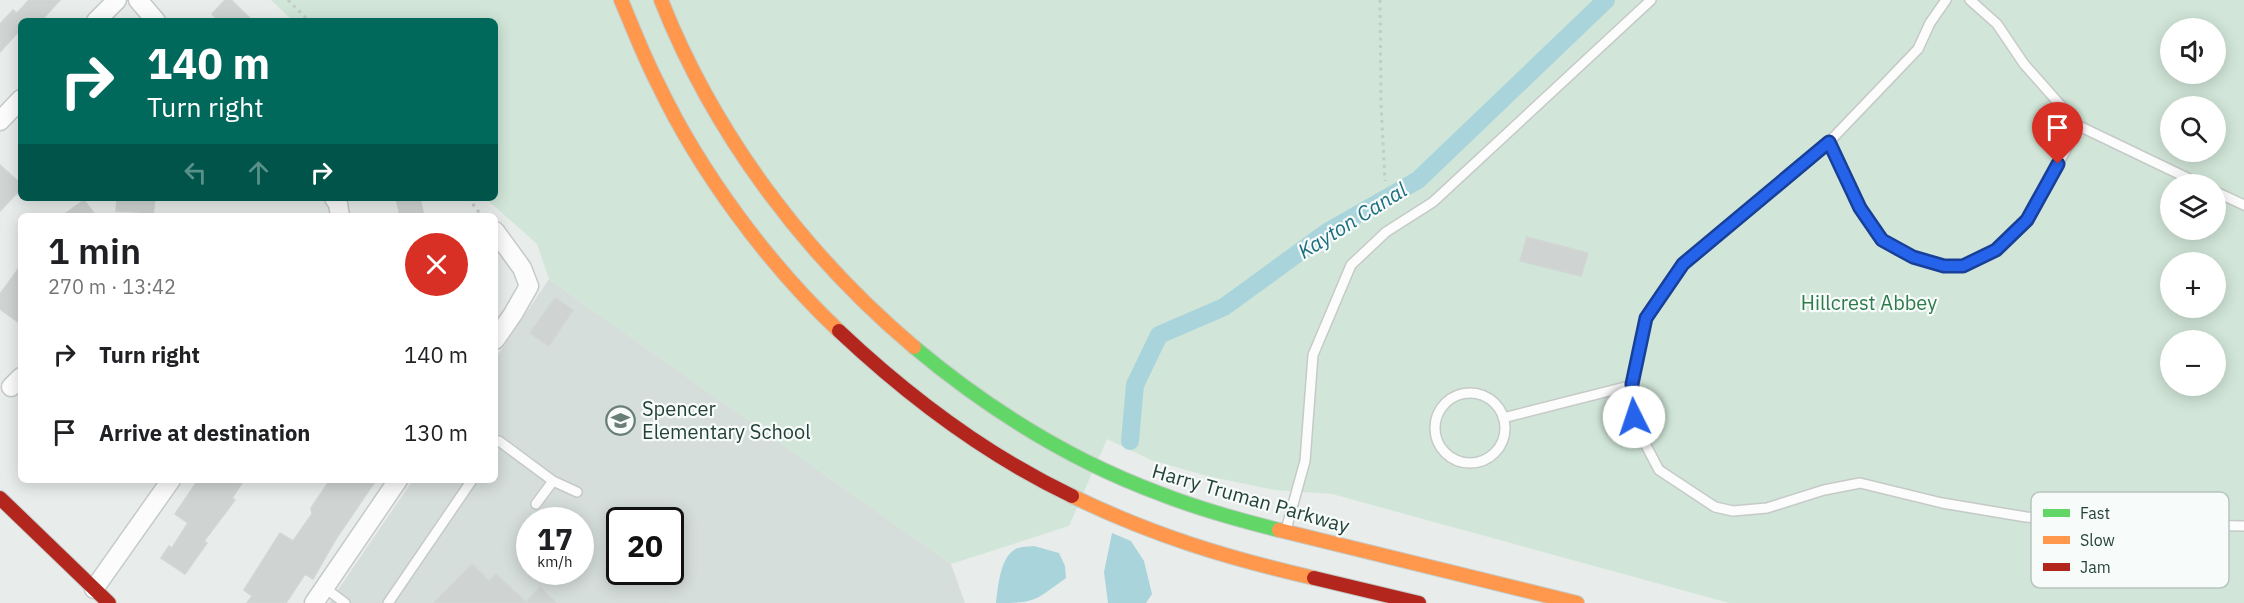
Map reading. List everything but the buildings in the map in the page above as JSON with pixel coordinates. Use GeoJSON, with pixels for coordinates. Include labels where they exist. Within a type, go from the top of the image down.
{"type":"FeatureCollection","features":[{"type":"Feature","properties":{"kind":"main road"},"geometry":{"type":"LineString","coordinates":[[621,0],[654,78],[686,138],[719,192],[758,245],[802,295],[849,342],[896,384],[941,418],[1005,460],[1062,492],[1125,521],[1188,544],[1245,560],[1419,603]]}},
{"type":"Feature","properties":{"kind":"main road","name":"Harry Truman Parkway"},"geometry":{"type":"LineString","coordinates":[[661,0],[719,119],[751,171],[788,221],[831,270],[920,354],[1024,428],[1137,485],[1190,505],[1577,603]]}},
{"type":"Feature","properties":{"kind":"main road"},"geometry":{"type":"LineString","coordinates":[[0,498],[110,603]]}},
{"type":"Feature","properties":{"kind":"street"},"geometry":{"type":"LineString","coordinates":[[99,18],[117,0]]}},
{"type":"Feature","properties":{"kind":"street"},"geometry":{"type":"LineString","coordinates":[[138,0],[153,18]]}},
{"type":"Feature","properties":{"kind":"street"},"geometry":{"type":"LineString","coordinates":[[0,121],[18,102]]}},
{"type":"Feature","properties":{"kind":"street"},"geometry":{"type":"LineString","coordinates":[[498,235],[522,268],[529,286],[498,336]]}},
{"type":"Feature","properties":{"kind":"street"},"geometry":{"type":"LineString","coordinates":[[94,589],[169,483]]}},
{"type":"Feature","properties":{"kind":"street"},"geometry":{"type":"LineString","coordinates":[[314,603],[396,483]]}},
{"type":"Feature","properties":{"kind":"lane"},"geometry":{"type":"LineString","coordinates":[[1286,531],[1305,460],[1312,355],[1351,265],[1386,232],[1433,202],[1651,0]]}},
{"type":"Feature","properties":{"kind":"lane"},"geometry":{"type":"LineString","coordinates":[[1946,0],[1930,23],[1918,48],[1829,142],[1683,264],[1646,318],[1632,384],[1634,417],[1640,434],[1659,470],[1715,507],[1734,511],[1767,508],[1824,490],[1860,483],[1942,503],[2031,517]]}},
{"type":"Feature","properties":{"kind":"lane"},"geometry":{"type":"LineString","coordinates":[[1970,0],[1997,24],[2024,64],[2079,126],[2179,174]]}},
{"type":"Feature","properties":{"kind":"lane"},"geometry":{"type":"LineString","coordinates":[[1829,142],[1860,208],[1882,240],[1913,257],[1944,266],[1963,266],[1996,250],[2027,220],[2079,126]]}},
{"type":"Feature","properties":{"kind":"lane"},"geometry":{"type":"LineString","coordinates":[[2226,197],[2244,205]]}},
{"type":"Feature","properties":{"kind":"lane"},"geometry":{"type":"LineString","coordinates":[[1503,418],[1632,384]]}},
{"type":"Feature","properties":{"kind":"lane"},"geometry":{"type":"LineString","coordinates":[[1470,393],[1482,395],[1491,400],[1503,418],[1502,442],[1486,458],[1475,462],[1464,462],[1444,452],[1438,442],[1435,431],[1440,409],[1448,400],[1458,395],[1470,393]]}},
{"type":"Feature","properties":{"kind":"lane"},"geometry":{"type":"LineString","coordinates":[[498,443],[554,481],[577,492]]}},
{"type":"Feature","properties":{"kind":"lane"},"geometry":{"type":"LineString","coordinates":[[536,504],[554,481]]}},
{"type":"Feature","properties":{"kind":"lane"},"geometry":{"type":"LineString","coordinates":[[388,603],[470,483]]}},
{"type":"Feature","properties":{"kind":"lane"},"geometry":{"type":"LineString","coordinates":[[2229,526],[2244,526]]}},
{"type":"Feature","properties":{"kind":"lane"},"geometry":{"type":"LineString","coordinates":[[325,588],[345,603]]}},
{"type":"Feature","properties":{"kind":"path"},"geometry":{"type":"LineString","coordinates":[[288,0],[306,18]]}},
{"type":"Feature","properties":{"kind":"path"},"geometry":{"type":"LineString","coordinates":[[1380,0],[1381,104],[1385,181]]}},
{"type":"Feature","properties":{"kind":"path"},"geometry":{"type":"LineString","coordinates":[[470,201],[480,213]]}},
{"type":"Feature","properties":{"kind":"shaded area","name":"Spencer Elementary School"},"geometry":{"type":"Polygon","coordinates":[[[549,279],[951,564],[965,603],[329,603],[411,483],[498,483],[498,355],[549,279]]]}},
{"type":"Feature","properties":{"kind":"green space","name":"Hillcrest Abbey"},"geometry":{"type":"Polygon","coordinates":[[[271,0],[2244,0],[2244,603],[1729,603],[1332,494],[1275,490],[1207,476],[1151,460],[1107,439],[1069,526],[951,564],[549,279],[537,244],[488,201],[498,201],[498,18],[290,18],[271,0]]]}},
{"type":"Feature","properties":{"kind":"water"},"geometry":{"type":"Polygon","coordinates":[[[1112,533],[1131,541],[1144,561],[1152,594],[1146,603],[1108,603],[1104,572],[1112,533]]]}},
{"type":"Feature","properties":{"kind":"water"},"geometry":{"type":"Polygon","coordinates":[[[1034,546],[1059,553],[1065,566],[1066,578],[1034,599],[996,603],[1000,574],[1009,554],[1019,548],[1034,546]]]}},
{"type":"Feature","properties":{"kind":"waterway","name":"Kayton Canal"},"geometry":{"type":"LineString","coordinates":[[1130,441],[1135,385],[1159,335],[1224,307],[1327,232],[1418,180],[1606,0]]}},
{"type":"Feature","properties":{"kind":"traffic: fast"},"geometry":{"type":"LineString","coordinates":[[914,347],[1001,412],[1095,466],[1190,505],[1279,530]]}},
{"type":"Feature","properties":{"kind":"traffic: slow"},"geometry":{"type":"LineString","coordinates":[[621,0],[648,63],[675,117],[715,183],[787,277],[839,331]]}},
{"type":"Feature","properties":{"kind":"traffic: slow"},"geometry":{"type":"LineString","coordinates":[[661,0],[707,98],[766,189],[836,272],[914,347]]}},
{"type":"Feature","properties":{"kind":"traffic: slow"},"geometry":{"type":"LineString","coordinates":[[1072,496],[1131,522],[1190,544],[1314,578]]}},
{"type":"Feature","properties":{"kind":"traffic: slow"},"geometry":{"type":"LineString","coordinates":[[1279,530],[1577,603]]}},
{"type":"Feature","properties":{"kind":"traffic: jam"},"geometry":{"type":"LineString","coordinates":[[839,331],[920,401],[978,443],[1008,462],[1072,496]]}},
{"type":"Feature","properties":{"kind":"traffic: jam"},"geometry":{"type":"LineString","coordinates":[[0,498],[109,603]]}},
{"type":"Feature","properties":{"kind":"traffic: jam"},"geometry":{"type":"LineString","coordinates":[[1314,578],[1419,603]]}},
{"type":"Feature","properties":{"kind":"place","name":"Spencer Elementary School"},"geometry":{"type":"Point","coordinates":[621,420]}},
{"type":"Feature","properties":{"kind":"route"},"geometry":{"type":"LineString","coordinates":[[1634,417],[1632,384],[1646,318],[1683,264],[1829,142],[1860,208],[1882,240],[1913,257],[1944,266],[1963,266],[1996,250],[2027,220],[2058,164]]}}]}
